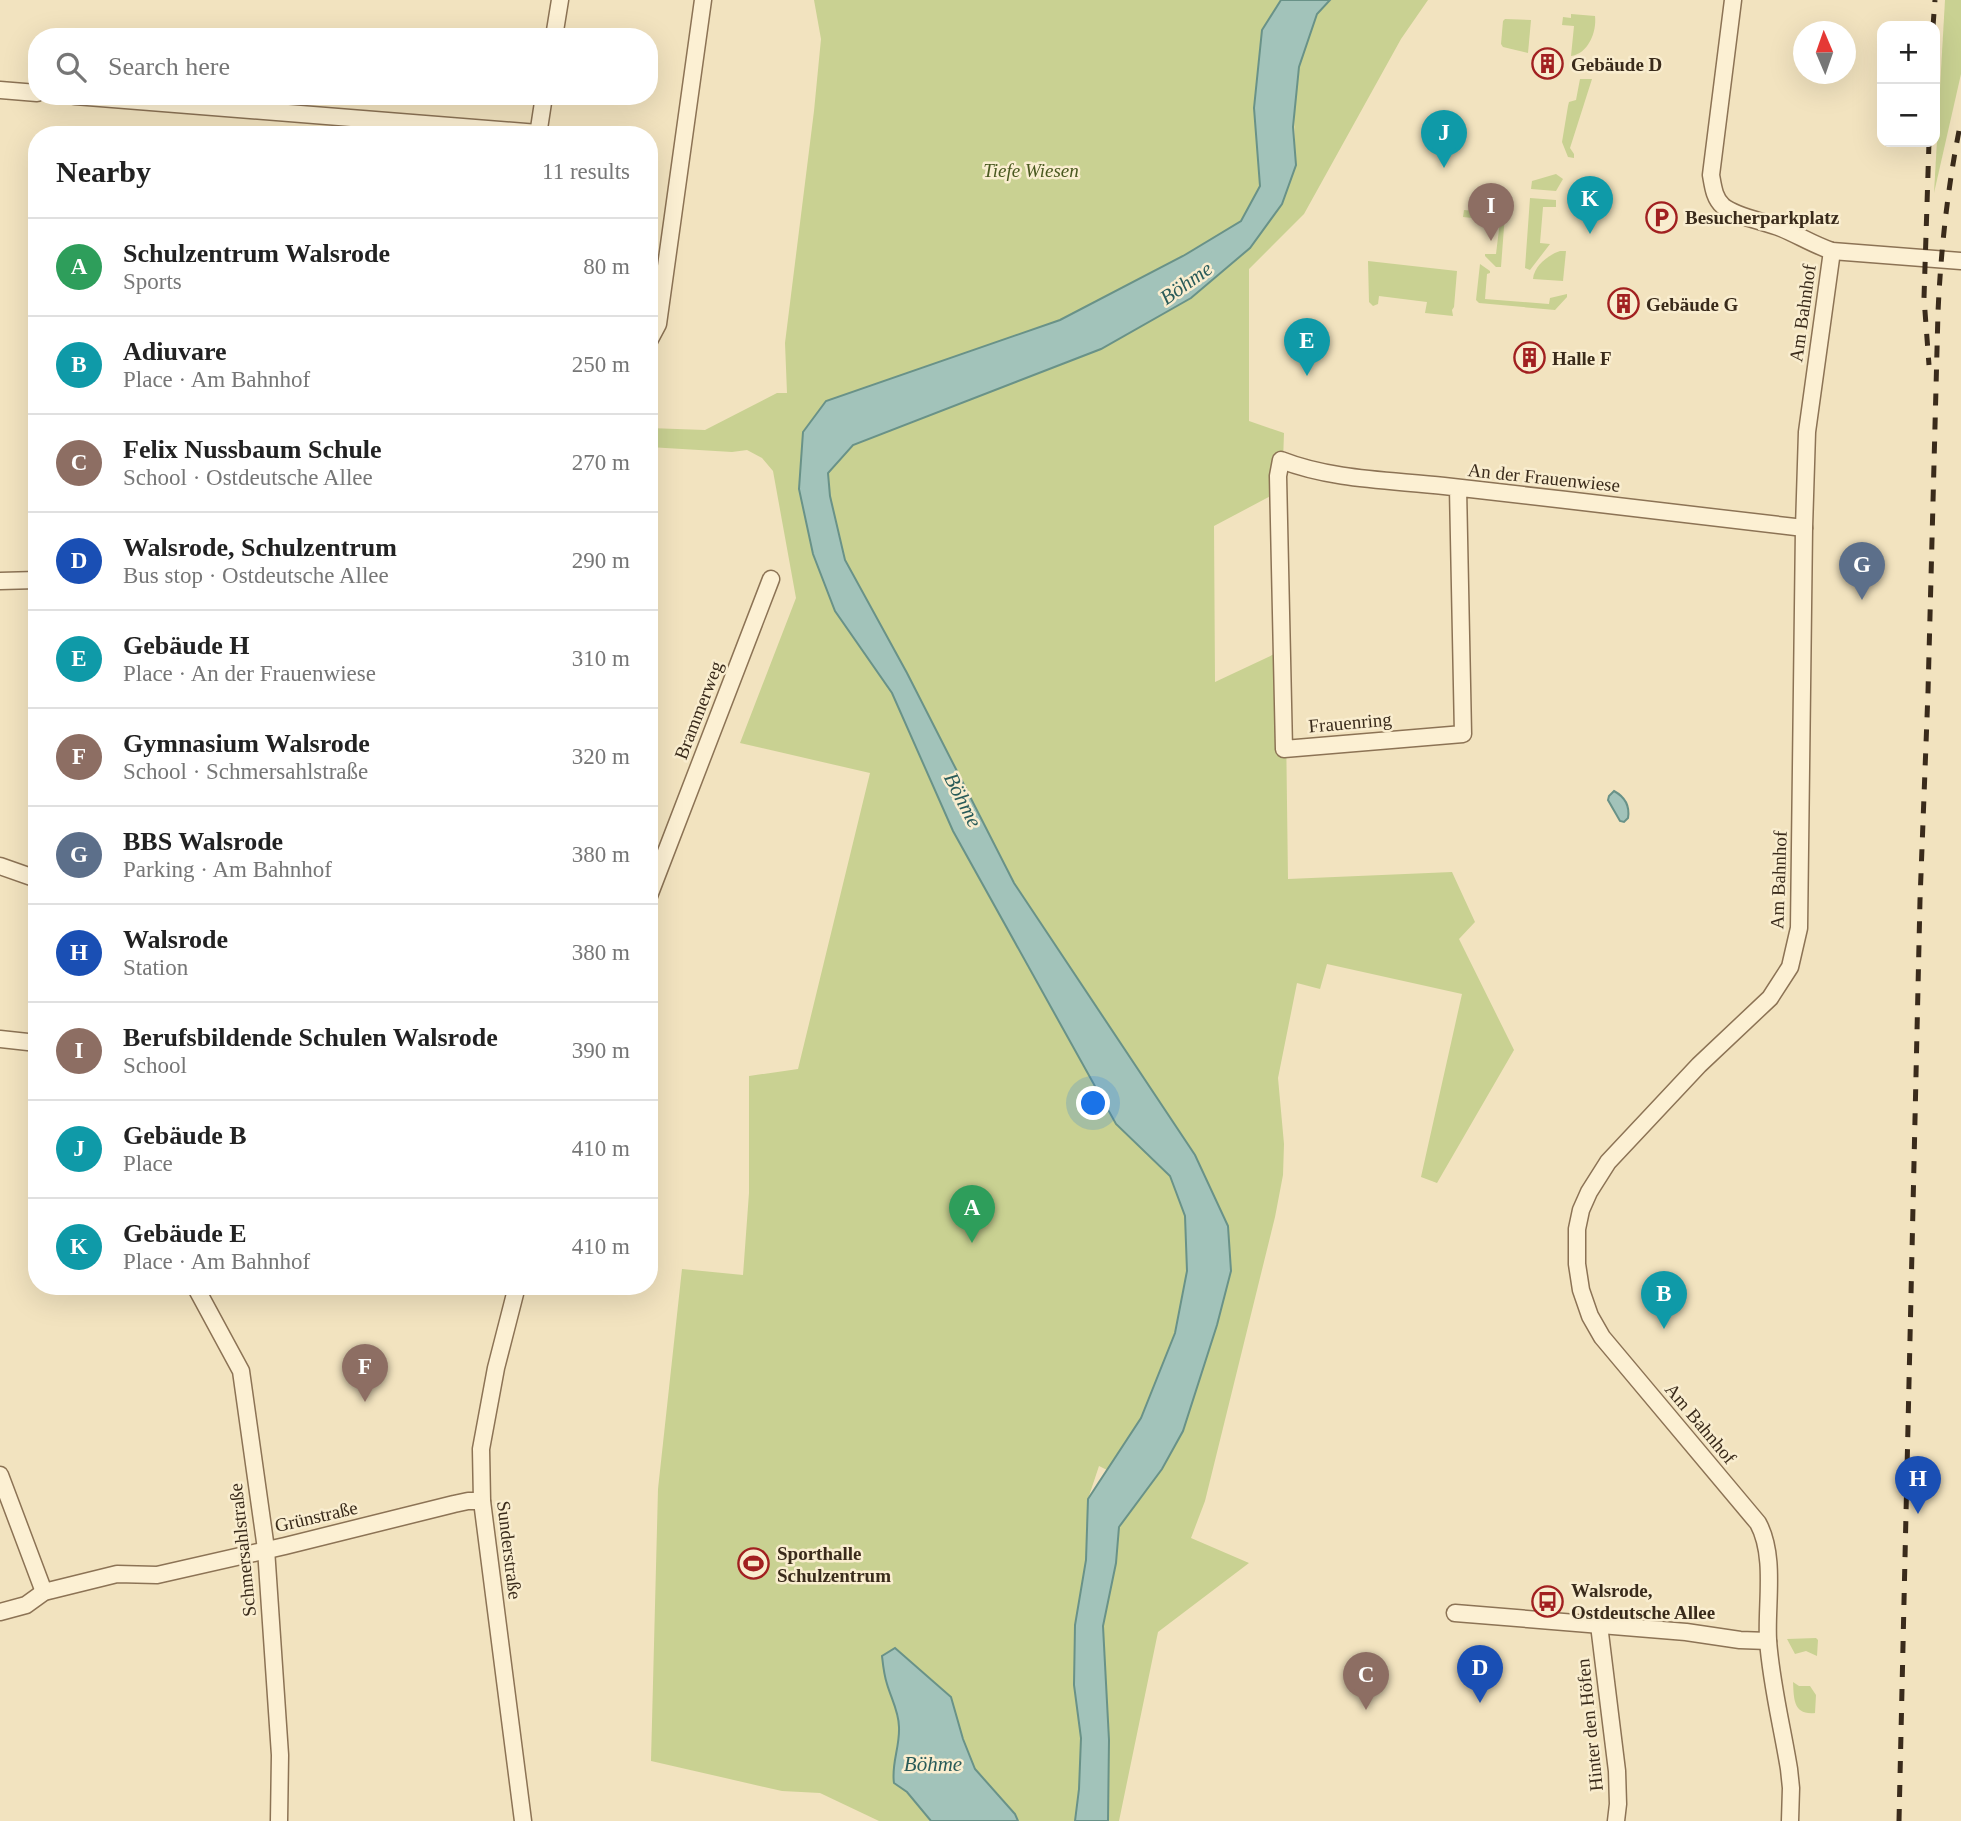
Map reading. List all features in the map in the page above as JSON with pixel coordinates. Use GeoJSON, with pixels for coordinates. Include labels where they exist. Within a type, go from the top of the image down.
{"type":"FeatureCollection","features":[{"type":"Feature","properties":{"kind":"street"},"geometry":{"type":"LineString","coordinates":[[555,28],[559,0]]}},
{"type":"Feature","properties":{"kind":"street"},"geometry":{"type":"LineString","coordinates":[[658,324],[703,0]]}},
{"type":"Feature","properties":{"kind":"street","name":"Am Bahnhof"},"geometry":{"type":"LineString","coordinates":[[1732,0],[1711,175],[1714,194],[1723,206],[1736,213],[1774,225],[1832,251],[1808,432],[1804,528],[1799,928],[1790,967],[1770,998],[1699,1065],[1608,1162],[1581,1210],[1577,1229],[1577,1264],[1581,1290],[1590,1316],[1602,1337],[1762,1531],[1767,1547],[1769,1641],[1791,1788],[1790,1821]]}},
{"type":"Feature","properties":{"kind":"street"},"geometry":{"type":"LineString","coordinates":[[0,90],[28,92]]}},
{"type":"Feature","properties":{"kind":"street"},"geometry":{"type":"LineString","coordinates":[[185,105],[441,126]]}},
{"type":"Feature","properties":{"kind":"street"},"geometry":{"type":"LineString","coordinates":[[539,126],[543,105]]}},
{"type":"Feature","properties":{"kind":"street"},"geometry":{"type":"LineString","coordinates":[[1832,251],[1961,261]]}},
{"type":"Feature","properties":{"kind":"street","name":"An der Frauenwiese"},"geometry":{"type":"LineString","coordinates":[[1281,460],[1328,474],[1804,528]]}},
{"type":"Feature","properties":{"kind":"street","name":"Frauenring"},"geometry":{"type":"LineString","coordinates":[[1281,460],[1278,476],[1284,749],[1463,734],[1458,488]]}},
{"type":"Feature","properties":{"kind":"street","name":"Brammerweg"},"geometry":{"type":"LineString","coordinates":[[658,873],[771,579]]}},
{"type":"Feature","properties":{"kind":"street"},"geometry":{"type":"LineString","coordinates":[[0,581],[28,580]]}},
{"type":"Feature","properties":{"kind":"street"},"geometry":{"type":"LineString","coordinates":[[0,866],[28,876]]}},
{"type":"Feature","properties":{"kind":"street"},"geometry":{"type":"LineString","coordinates":[[0,1039],[28,1042]]}},
{"type":"Feature","properties":{"kind":"street","name":"Schmersahlstraße"},"geometry":{"type":"LineString","coordinates":[[200,1295],[241,1371],[266,1549],[280,1755],[279,1821]]}},
{"type":"Feature","properties":{"kind":"street","name":"Sunderstraße"},"geometry":{"type":"LineString","coordinates":[[515,1295],[496,1368],[481,1449],[482,1501],[523,1821]]}},
{"type":"Feature","properties":{"kind":"street"},"geometry":{"type":"LineString","coordinates":[[0,1475],[44,1592]]}},
{"type":"Feature","properties":{"kind":"street","name":"Grünstraße"},"geometry":{"type":"LineString","coordinates":[[0,1612],[26,1605],[44,1592],[117,1574],[157,1575],[454,1504],[482,1501]]}},
{"type":"Feature","properties":{"kind":"street"},"geometry":{"type":"LineString","coordinates":[[1455,1613],[1769,1641]]}},
{"type":"Feature","properties":{"kind":"street","name":"Hinter den Höfen"},"geometry":{"type":"LineString","coordinates":[[1599,1625],[1617,1772],[1616,1821]]}},
{"type":"Feature","properties":{"kind":"green space","name":"Tiefe Wiesen"},"geometry":{"type":"Polygon","coordinates":[[[814,0],[1281,0],[1262,30],[1254,108],[1260,186],[1241,221],[1183,256],[1060,320],[826,401],[803,433],[799,489],[835,611],[892,693],[953,831],[1116,1124],[1170,1176],[1185,1216],[1187,1271],[1175,1333],[1141,1418],[1107,1470],[1099,1466],[1088,1499],[1086,1560],[1074,1685],[1081,1738],[1075,1821],[1018,1821],[1015,1814],[975,1769],[963,1739],[886,1681],[899,1723],[900,1740],[897,1751],[907,1792],[931,1821],[879,1821],[820,1793],[782,1791],[651,1761],[658,1489],[682,1269],[743,1275],[749,1193],[749,1076],[798,1069],[870,773],[740,743],[796,598],[773,471],[762,458],[747,450],[732,452],[658,448],[658,428],[705,430],[777,393],[787,393],[785,343],[821,39],[814,0]]]}},
{"type":"Feature","properties":{"kind":"green space"},"geometry":{"type":"Polygon","coordinates":[[[1330,0],[1428,0],[1401,39],[1304,214],[1249,269],[1249,421],[1284,433],[1282,490],[1214,526],[1215,682],[1285,649],[1288,879],[1452,872],[1475,922],[1459,939],[1514,1050],[1437,1183],[1421,1177],[1462,994],[1327,964],[1320,989],[1297,983],[1278,1078],[1284,1144],[1283,1175],[1275,1217],[1205,1501],[1191,1538],[1249,1563],[1158,1632],[1119,1821],[1108,1821],[1109,1740],[1103,1626],[1116,1563],[1119,1526],[1162,1469],[1183,1431],[1195,1155],[1014,883],[907,673],[845,560],[830,496],[828,473],[853,445],[1101,349],[1191,298],[1296,165],[1294,127],[1299,70],[1316,16],[1330,0]]]}},
{"type":"Feature","properties":{"kind":"green space"},"geometry":{"type":"Polygon","coordinates":[[[1945,0],[1961,0],[1961,74],[1934,193],[1937,147],[1940,147],[1945,0]]]}},
{"type":"Feature","properties":{"kind":"green space"},"geometry":{"type":"Polygon","coordinates":[[[1571,14],[1595,16],[1595,22],[1587,47],[1571,56],[1574,26],[1562,25],[1563,17],[1571,18],[1571,14]]]}},
{"type":"Feature","properties":{"kind":"green space"},"geometry":{"type":"Polygon","coordinates":[[[1505,19],[1531,20],[1528,53],[1503,47],[1501,44],[1505,19]]]}},
{"type":"Feature","properties":{"kind":"green space"},"geometry":{"type":"Polygon","coordinates":[[[1580,79],[1592,79],[1570,148],[1574,158],[1568,157],[1562,142],[1569,102],[1576,100],[1580,79]]]}},
{"type":"Feature","properties":{"kind":"green space"},"geometry":{"type":"Polygon","coordinates":[[[1556,174],[1563,179],[1556,191],[1531,189],[1532,181],[1556,174]]]}},
{"type":"Feature","properties":{"kind":"green space"},"geometry":{"type":"Polygon","coordinates":[[[1530,198],[1556,200],[1556,207],[1543,207],[1540,243],[1550,244],[1530,270],[1525,268],[1530,198]]]}},
{"type":"Feature","properties":{"kind":"green space"},"geometry":{"type":"Polygon","coordinates":[[[1464,210],[1505,214],[1501,267],[1496,267],[1485,256],[1496,254],[1500,221],[1463,217],[1464,210]]]}},
{"type":"Feature","properties":{"kind":"green space"},"geometry":{"type":"Polygon","coordinates":[[[1560,251],[1566,251],[1563,281],[1533,279],[1542,262],[1560,251]]]}},
{"type":"Feature","properties":{"kind":"green space"},"geometry":{"type":"Polygon","coordinates":[[[1368,261],[1457,271],[1453,316],[1425,313],[1427,302],[1379,296],[1378,304],[1373,306],[1369,302],[1368,261]]]}},
{"type":"Feature","properties":{"kind":"green space"},"geometry":{"type":"Polygon","coordinates":[[[1480,264],[1490,271],[1487,274],[1485,299],[1549,304],[1550,298],[1567,294],[1567,297],[1555,310],[1479,303],[1476,300],[1480,264]]]}},
{"type":"Feature","properties":{"kind":"green space"},"geometry":{"type":"Polygon","coordinates":[[[1816,1638],[1817,1656],[1806,1651],[1795,1654],[1787,1639],[1816,1638]]]}},
{"type":"Feature","properties":{"kind":"green space"},"geometry":{"type":"Polygon","coordinates":[[[1793,1682],[1799,1686],[1810,1686],[1816,1695],[1815,1713],[1802,1711],[1796,1705],[1793,1682]]]}},
{"type":"Feature","properties":{"kind":"water"},"geometry":{"type":"Polygon","coordinates":[[[1281,0],[1330,0],[1317,14],[1299,67],[1293,127],[1296,165],[1282,204],[1250,248],[1191,298],[1101,349],[853,445],[828,473],[830,496],[845,560],[907,673],[1014,883],[1195,1155],[1228,1226],[1231,1271],[1217,1325],[1183,1431],[1162,1469],[1119,1527],[1116,1563],[1103,1626],[1109,1740],[1108,1821],[1075,1821],[1081,1738],[1074,1685],[1075,1625],[1086,1560],[1088,1499],[1141,1418],[1175,1333],[1187,1271],[1185,1216],[1170,1176],[1116,1124],[953,831],[892,693],[835,611],[813,554],[799,489],[803,432],[826,401],[1060,320],[1183,256],[1241,221],[1260,186],[1254,108],[1262,30],[1281,0]]]}},
{"type":"Feature","properties":{"kind":"water"},"geometry":{"type":"Polygon","coordinates":[[[1614,791],[1624,799],[1627,806],[1628,818],[1624,822],[1620,821],[1608,800],[1614,791]]]}},
{"type":"Feature","properties":{"kind":"water","name":"Böhme"},"geometry":{"type":"Polygon","coordinates":[[[895,1648],[951,1697],[975,1769],[1015,1814],[1018,1821],[931,1821],[907,1792],[894,1783],[899,1721],[886,1681],[882,1656],[895,1648]]]}},
{"type":"Feature","properties":{"kind":"railway"},"geometry":{"type":"LineString","coordinates":[[1933,21],[1935,0]]}},
{"type":"Feature","properties":{"kind":"railway"},"geometry":{"type":"LineString","coordinates":[[1899,1821],[1920,900],[1938,312],[1946,216],[1961,121]]}},
{"type":"Feature","properties":{"kind":"railway"},"geometry":{"type":"LineString","coordinates":[[1929,147],[1924,298],[1929,365]]}},
{"type":"Feature","properties":{"kind":"place","name":"Gebäude D"},"geometry":{"type":"Point","coordinates":[1548,64]}},
{"type":"Feature","properties":{"kind":"place","name":"Gebäude B"},"geometry":{"type":"Point","coordinates":[1444,168]}},
{"type":"Feature","properties":{"kind":"place","name":"Besucherparkplatz"},"geometry":{"type":"Point","coordinates":[1662,217]}},
{"type":"Feature","properties":{"kind":"place","name":"Gebäude E"},"geometry":{"type":"Point","coordinates":[1590,234]}},
{"type":"Feature","properties":{"kind":"place","name":"Berufsbildende Schulen Walsrode"},"geometry":{"type":"Point","coordinates":[1491,241]}},
{"type":"Feature","properties":{"kind":"place","name":"Gebäude G"},"geometry":{"type":"Point","coordinates":[1623,304]}},
{"type":"Feature","properties":{"kind":"place","name":"Halle F"},"geometry":{"type":"Point","coordinates":[1529,358]}},
{"type":"Feature","properties":{"kind":"place","name":"Gebäude H"},"geometry":{"type":"Point","coordinates":[1307,376]}},
{"type":"Feature","properties":{"kind":"place","name":"BBS Walsrode"},"geometry":{"type":"Point","coordinates":[1862,600]}},
{"type":"Feature","properties":{"kind":"place","name":"Schulzentrum Walsrode"},"geometry":{"type":"Point","coordinates":[972,1243]}},
{"type":"Feature","properties":{"kind":"place","name":"Adiuvare"},"geometry":{"type":"Point","coordinates":[1664,1329]}},
{"type":"Feature","properties":{"kind":"place","name":"Gymnasium Walsrode"},"geometry":{"type":"Point","coordinates":[365,1402]}},
{"type":"Feature","properties":{"kind":"place","name":"Walsrode"},"geometry":{"type":"Point","coordinates":[1918,1514]}},
{"type":"Feature","properties":{"kind":"place","name":"Sporthalle Schulzentrum"},"geometry":{"type":"Point","coordinates":[754,1564]}},
{"type":"Feature","properties":{"kind":"place","name":"Walsrode, Ostdeutsche Allee"},"geometry":{"type":"Point","coordinates":[1548,1601]}},
{"type":"Feature","properties":{"kind":"place","name":"Walsrode, Schulzentrum"},"geometry":{"type":"Point","coordinates":[1480,1703]}},
{"type":"Feature","properties":{"kind":"place","name":"Felix Nussbaum Schule"},"geometry":{"type":"Point","coordinates":[1366,1710]}}]}
